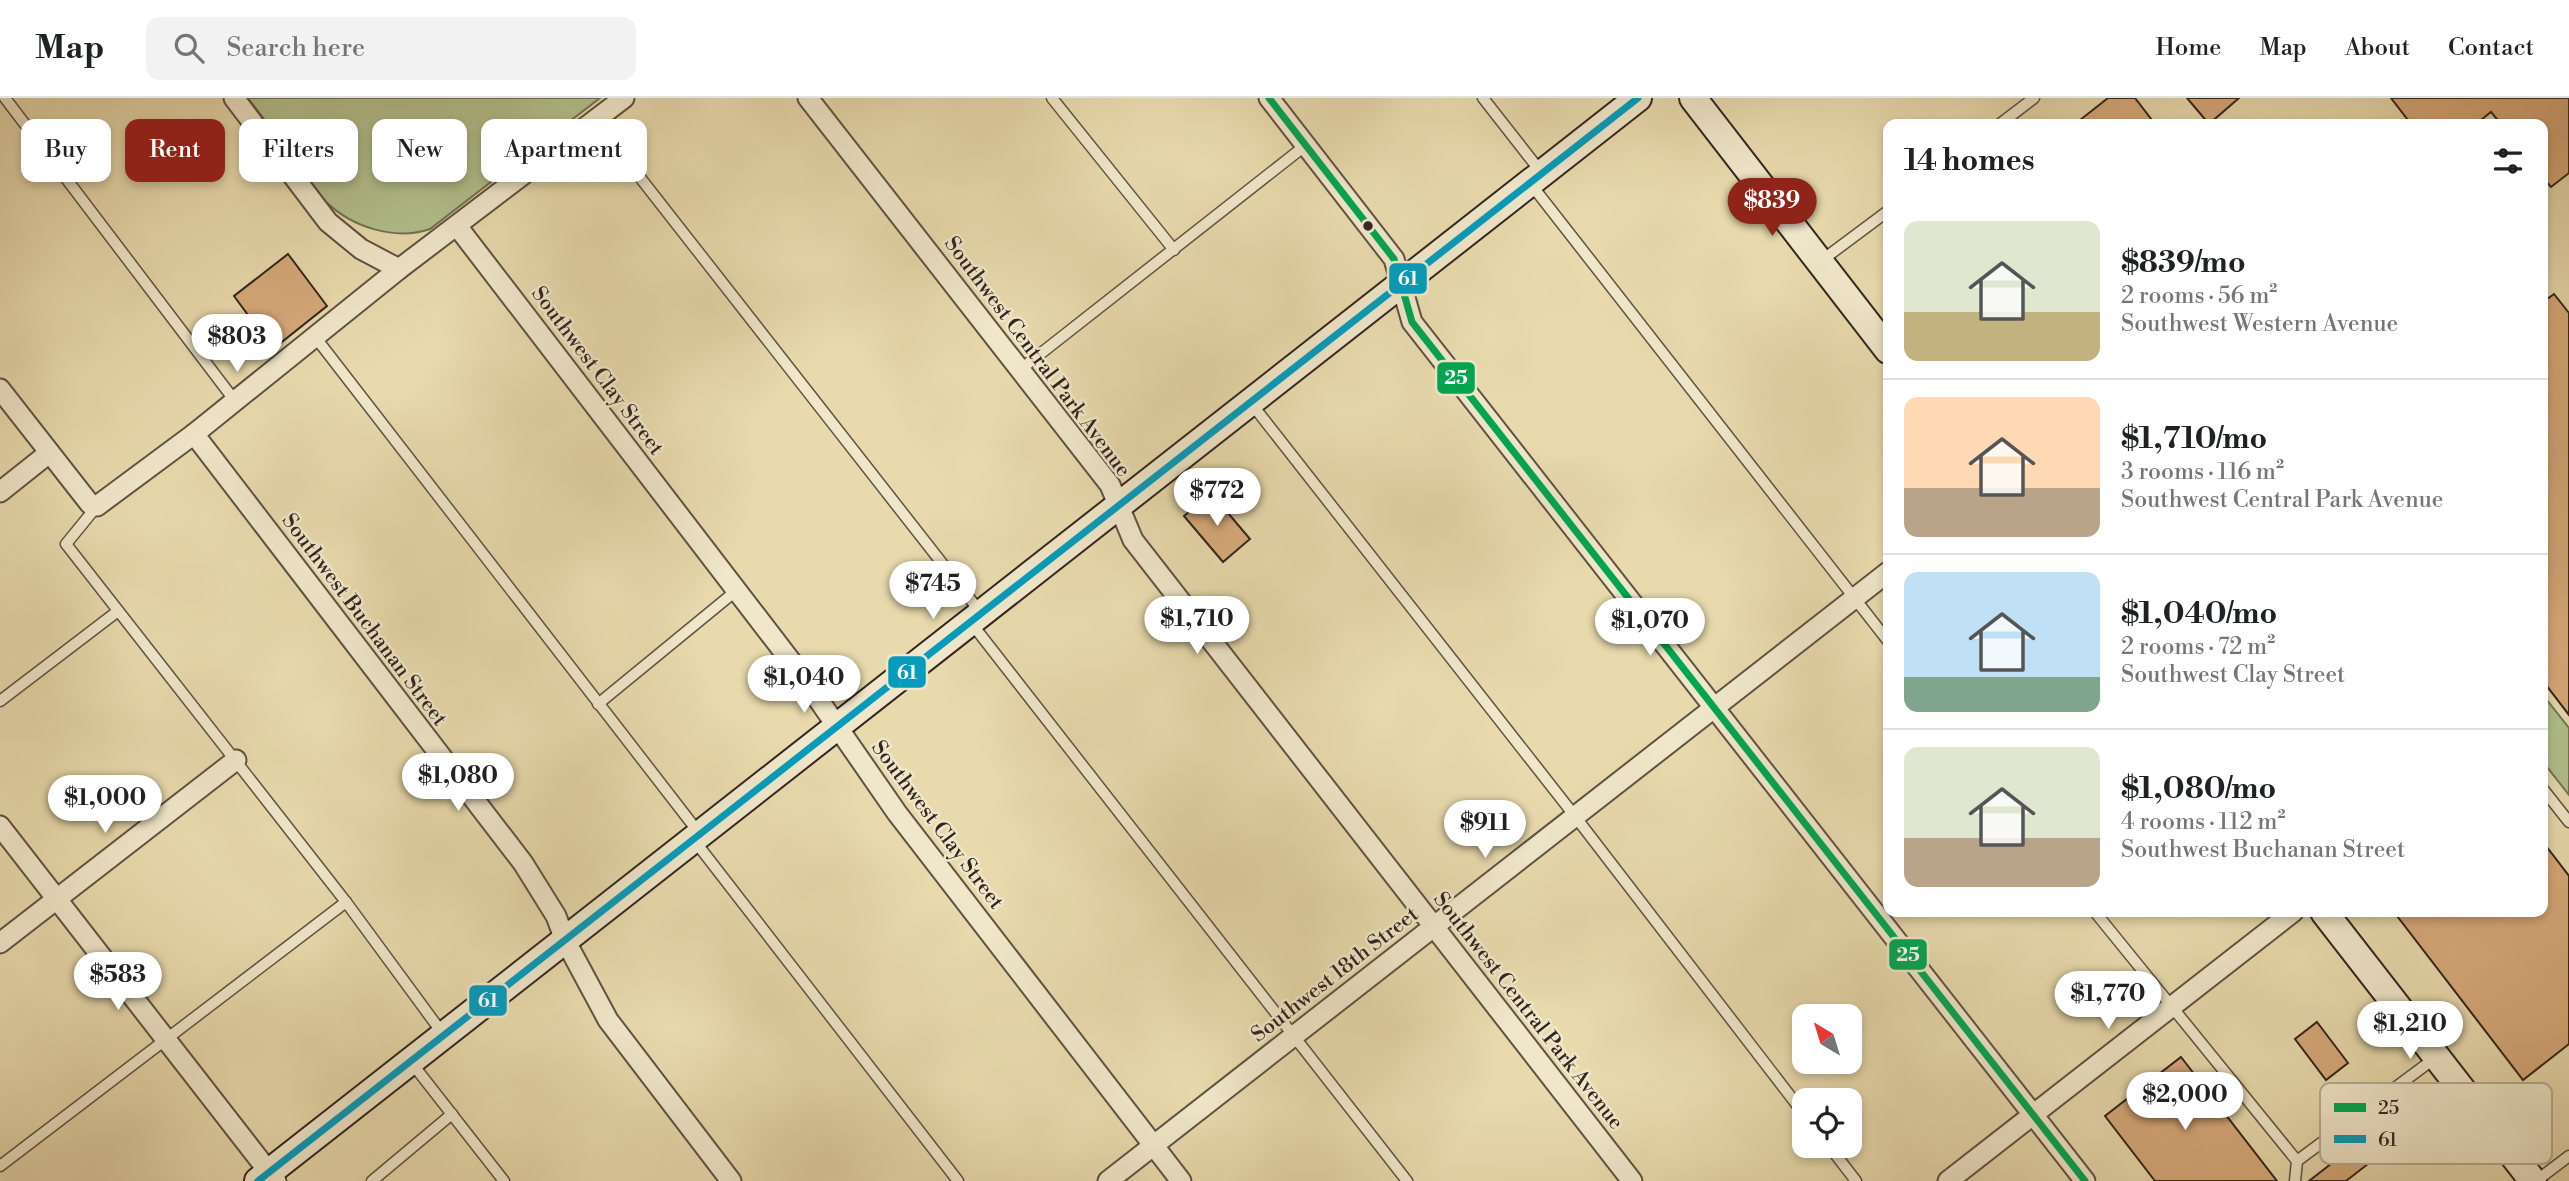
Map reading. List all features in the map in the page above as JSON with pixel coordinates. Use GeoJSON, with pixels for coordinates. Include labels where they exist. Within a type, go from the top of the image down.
{"type":"FeatureCollection","features":[{"type":"Feature","properties":{"kind":"main road"},"geometry":{"type":"LineString","coordinates":[[268,1178],[411,1061],[1638,98]]}},
{"type":"Feature","properties":{"kind":"main road"},"geometry":{"type":"LineString","coordinates":[[1693,98],[1883,343]]}},
{"type":"Feature","properties":{"kind":"main road"},"geometry":{"type":"LineString","coordinates":[[2328,917],[2458,1083]]}},
{"type":"Feature","properties":{"kind":"main road"},"geometry":{"type":"LineString","coordinates":[[2522,1164],[2535,1181]]}},
{"type":"Feature","properties":{"kind":"street"},"geometry":{"type":"LineString","coordinates":[[234,98],[328,222],[361,249],[399,269]]}},
{"type":"Feature","properties":{"kind":"street"},"geometry":{"type":"LineString","coordinates":[[596,119],[624,98]]}},
{"type":"Feature","properties":{"kind":"street","name":"Southwest Central Park Avenue"},"geometry":{"type":"LineString","coordinates":[[808,98],[1110,485],[1133,540],[1632,1181]]}},
{"type":"Feature","properties":{"kind":"street"},"geometry":{"type":"LineString","coordinates":[[1269,98],[1394,259],[1399,285],[1412,321],[2085,1181]]}},
{"type":"Feature","properties":{"kind":"street"},"geometry":{"type":"LineString","coordinates":[[0,389],[90,504],[97,506],[194,434],[399,269],[514,182]]}},
{"type":"Feature","properties":{"kind":"street","name":"Southwest Clay Street"},"geometry":{"type":"LineString","coordinates":[[457,226],[800,673],[897,813],[1181,1181]]}},
{"type":"Feature","properties":{"kind":"street","name":"Southwest Buchanan Street"},"geometry":{"type":"LineString","coordinates":[[194,434],[523,863],[556,916],[565,940],[620,1038],[731,1181]]}},
{"type":"Feature","properties":{"kind":"street"},"geometry":{"type":"LineString","coordinates":[[0,492],[49,453]]}},
{"type":"Feature","properties":{"kind":"street","name":"Southwest 18th Street"},"geometry":{"type":"LineString","coordinates":[[1108,1181],[1883,576]]}},
{"type":"Feature","properties":{"kind":"street"},"geometry":{"type":"LineString","coordinates":[[0,943],[236,760]]}},
{"type":"Feature","properties":{"kind":"street"},"geometry":{"type":"LineString","coordinates":[[0,826],[268,1178]]}},
{"type":"Feature","properties":{"kind":"street"},"geometry":{"type":"LineString","coordinates":[[1948,1181],[2287,917]]}},
{"type":"Feature","properties":{"kind":"lane"},"geometry":{"type":"LineString","coordinates":[[5,98],[236,401]]}},
{"type":"Feature","properties":{"kind":"lane"},"geometry":{"type":"LineString","coordinates":[[1052,98],[1174,250]]}},
{"type":"Feature","properties":{"kind":"lane"},"geometry":{"type":"LineString","coordinates":[[1483,98],[1536,178],[1883,634]]}},
{"type":"Feature","properties":{"kind":"lane"},"geometry":{"type":"LineString","coordinates":[[2007,119],[2034,98]]}},
{"type":"Feature","properties":{"kind":"lane"},"geometry":{"type":"LineString","coordinates":[[1021,369],[1306,145]]}},
{"type":"Feature","properties":{"kind":"lane"},"geometry":{"type":"LineString","coordinates":[[642,182],[1406,1181]]}},
{"type":"Feature","properties":{"kind":"lane"},"geometry":{"type":"LineString","coordinates":[[1820,261],[1883,218]]}},
{"type":"Feature","properties":{"kind":"lane"},"geometry":{"type":"LineString","coordinates":[[316,338],[598,704],[958,1181]]}},
{"type":"Feature","properties":{"kind":"lane"},"geometry":{"type":"LineString","coordinates":[[1250,402],[1792,1098]]}},
{"type":"Feature","properties":{"kind":"lane"},"geometry":{"type":"LineString","coordinates":[[97,506],[66,544],[346,902],[444,1035]]}},
{"type":"Feature","properties":{"kind":"lane"},"geometry":{"type":"LineString","coordinates":[[598,704],[737,590]]}},
{"type":"Feature","properties":{"kind":"lane"},"geometry":{"type":"LineString","coordinates":[[0,701],[118,611]]}},
{"type":"Feature","properties":{"kind":"lane"},"geometry":{"type":"LineString","coordinates":[[2548,795],[2569,822]]}},
{"type":"Feature","properties":{"kind":"lane"},"geometry":{"type":"LineString","coordinates":[[0,1166],[346,902]]}},
{"type":"Feature","properties":{"kind":"lane"},"geometry":{"type":"LineString","coordinates":[[2099,917],[2297,1161],[2295,1181]]}},
{"type":"Feature","properties":{"kind":"lane"},"geometry":{"type":"LineString","coordinates":[[2402,1083],[2437,1057]]}},
{"type":"Feature","properties":{"kind":"lane"},"geometry":{"type":"LineString","coordinates":[[411,1061],[504,1181]]}},
{"type":"Feature","properties":{"kind":"lane"},"geometry":{"type":"LineString","coordinates":[[372,1181],[452,1114]]}},
{"type":"Feature","properties":{"kind":"lane"},"geometry":{"type":"LineString","coordinates":[[2297,1161],[2320,1144]]}},
{"type":"Feature","properties":{"kind":"lane"},"geometry":{"type":"LineString","coordinates":[[2535,1181],[2569,1156]]}},
{"type":"Feature","properties":{"kind":"lane"},"geometry":{"type":"LineString","coordinates":[[1838,1158],[1856,1181]]}},
{"type":"Feature","properties":{"kind":"green space"},"geometry":{"type":"Polygon","coordinates":[[[248,98],[600,98],[573,119],[481,119],[481,182],[491,182],[430,229],[403,233],[375,229],[348,218],[326,202],[311,182],[358,182],[358,119],[264,119],[248,98]]]}},
{"type":"Feature","properties":{"kind":"green space"},"geometry":{"type":"Polygon","coordinates":[[[2548,701],[2569,728],[2569,795],[2548,768],[2548,701]]]}},
{"type":"Feature","properties":{"kind":"building"},"geometry":{"type":"Polygon","coordinates":[[[2108,98],[2135,98],[2151,119],[2081,119],[2108,98]]]}},
{"type":"Feature","properties":{"kind":"building"},"geometry":{"type":"Polygon","coordinates":[[[2187,98],[2239,98],[2215,119],[2205,119],[2187,98]]]}},
{"type":"Feature","properties":{"kind":"building"},"geometry":{"type":"Polygon","coordinates":[[[2391,98],[2569,98],[2569,173],[2551,187],[2548,184],[2548,119],[2497,119],[2491,112],[2482,119],[2407,119],[2391,98]]]}},
{"type":"Feature","properties":{"kind":"building"},"geometry":{"type":"Polygon","coordinates":[[[288,254],[327,306],[273,349],[234,296],[288,254]]]}},
{"type":"Feature","properties":{"kind":"building"},"geometry":{"type":"Polygon","coordinates":[[[2554,294],[2569,313],[2569,715],[2548,688],[2548,298],[2554,294]]]}},
{"type":"Feature","properties":{"kind":"building"},"geometry":{"type":"Polygon","coordinates":[[[1211,493],[1250,539],[1223,562],[1184,516],[1211,493]]]}},
{"type":"Feature","properties":{"kind":"building"},"geometry":{"type":"Polygon","coordinates":[[[2548,849],[2569,876],[2569,1044],[2523,1080],[2398,917],[2548,917],[2548,849]]]}},
{"type":"Feature","properties":{"kind":"building"},"geometry":{"type":"Polygon","coordinates":[[[2317,1022],[2348,1063],[2326,1080],[2295,1039],[2317,1022]]]}},
{"type":"Feature","properties":{"kind":"building"},"geometry":{"type":"Polygon","coordinates":[[[2181,1057],[2277,1181],[2155,1181],[2105,1116],[2181,1057]]]}},
{"type":"Feature","properties":{"kind":"building"},"geometry":{"type":"Polygon","coordinates":[[[2331,1164],[2368,1164],[2346,1181],[2309,1181],[2331,1164]]]}},
{"type":"Feature","properties":{"kind":"transit line","name":"25"},"geometry":{"type":"LineString","coordinates":[[1269,98],[1394,259],[1412,322],[2085,1181]]}},
{"type":"Feature","properties":{"kind":"transit line","name":"61"},"geometry":{"type":"LineString","coordinates":[[258,1181],[1638,98]]}}]}
